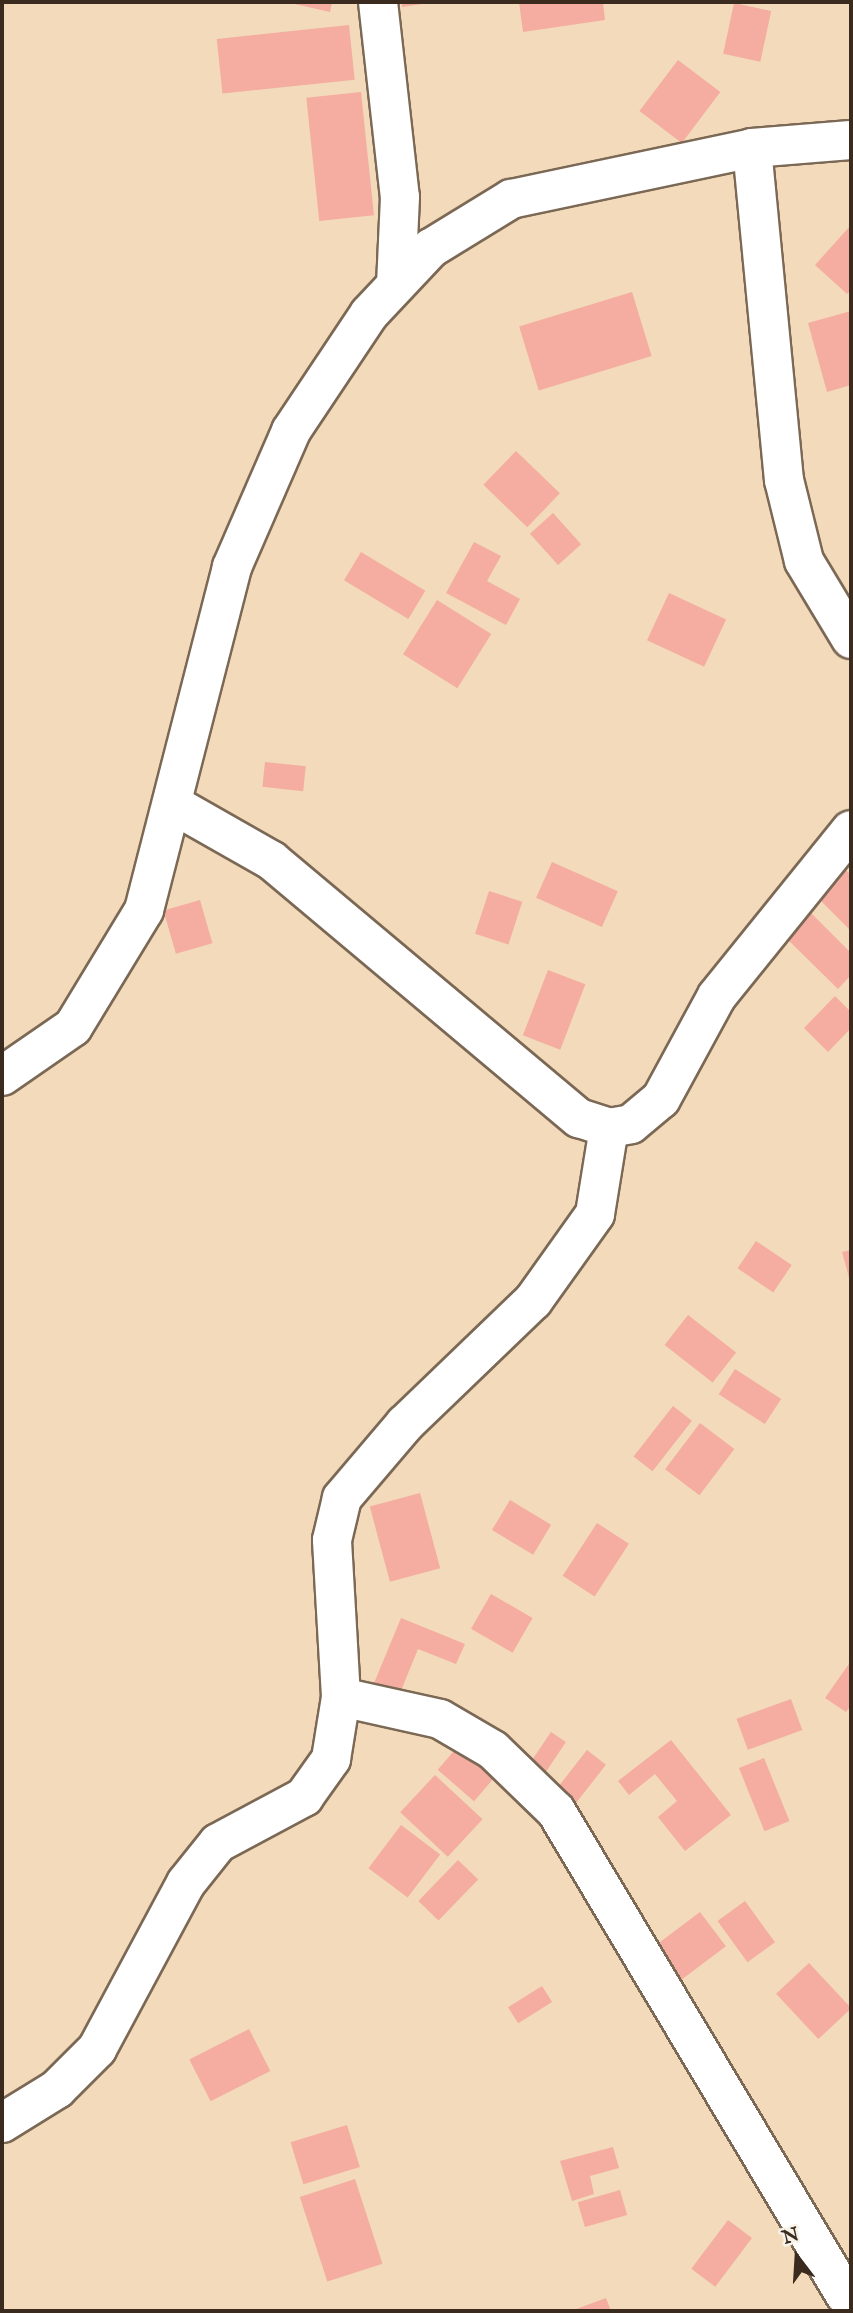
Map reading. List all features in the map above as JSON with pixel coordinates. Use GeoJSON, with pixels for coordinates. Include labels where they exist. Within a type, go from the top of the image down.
{"type":"FeatureCollection","features":[{"type":"Feature","properties":{"kind":"street"},"geometry":{"type":"LineString","coordinates":[[379,2],[400,197],[396,284]]}},
{"type":"Feature","properties":{"kind":"street"},"geometry":{"type":"LineString","coordinates":[[2,1076],[73,1027],[113,971],[144,910],[174,805],[237,554],[291,431],[369,314],[396,284],[431,248],[511,199],[752,148],[851,139]]}},
{"type":"Feature","properties":{"kind":"street"},"geometry":{"type":"LineString","coordinates":[[752,148],[783,480],[804,561],[851,639]]}},
{"type":"Feature","properties":{"kind":"street"},"geometry":{"type":"LineString","coordinates":[[174,805],[271,860],[579,1118],[608,1128],[631,1124],[661,1099],[717,996],[851,830]]}},
{"type":"Feature","properties":{"kind":"street"},"geometry":{"type":"LineString","coordinates":[[2,2123],[57,2089],[97,2049],[186,1883],[218,1843],[304,1797],[331,1759],[341,1698],[332,1540],[342,1498],[405,1424],[541,1290],[595,1214],[608,1128]]}},
{"type":"Feature","properties":{"kind":"street"},"geometry":{"type":"LineString","coordinates":[[341,1698],[440,1719],[493,1750],[556,1811],[839,2299]]}},
{"type":"Feature","properties":{"kind":"building"},"geometry":{"type":"Polygon","coordinates":[[[286,2],[332,2],[330,12],[286,2]]]}},
{"type":"Feature","properties":{"kind":"building"},"geometry":{"type":"Polygon","coordinates":[[[402,2],[428,2],[428,3],[402,7],[402,2]]]}},
{"type":"Feature","properties":{"kind":"building"},"geometry":{"type":"Polygon","coordinates":[[[519,2],[603,2],[605,20],[523,32],[519,2]]]}},
{"type":"Feature","properties":{"kind":"building"},"geometry":{"type":"Polygon","coordinates":[[[734,3],[771,11],[760,62],[723,54],[734,3]]]}},
{"type":"Feature","properties":{"kind":"building"},"geometry":{"type":"Polygon","coordinates":[[[349,25],[355,80],[222,94],[217,39],[349,25]]]}},
{"type":"Feature","properties":{"kind":"building"},"geometry":{"type":"Polygon","coordinates":[[[678,60],[720,92],[682,143],[639,111],[678,60]]]}},
{"type":"Feature","properties":{"kind":"building"},"geometry":{"type":"Polygon","coordinates":[[[361,92],[374,215],[319,221],[306,98],[361,92]]]}},
{"type":"Feature","properties":{"kind":"building"},"geometry":{"type":"Polygon","coordinates":[[[851,225],[851,290],[847,294],[815,265],[851,225]]]}},
{"type":"Feature","properties":{"kind":"building"},"geometry":{"type":"Polygon","coordinates":[[[632,292],[652,356],[539,391],[519,326],[632,292]]]}},
{"type":"Feature","properties":{"kind":"building"},"geometry":{"type":"Polygon","coordinates":[[[851,311],[851,385],[827,392],[808,323],[851,311]]]}},
{"type":"Feature","properties":{"kind":"building"},"geometry":{"type":"Polygon","coordinates":[[[516,451],[560,493],[527,527],[483,485],[516,451]]]}},
{"type":"Feature","properties":{"kind":"building"},"geometry":{"type":"Polygon","coordinates":[[[553,513],[581,544],[558,565],[530,534],[553,513]]]}},
{"type":"Feature","properties":{"kind":"building"},"geometry":{"type":"Polygon","coordinates":[[[474,542],[501,556],[487,581],[520,599],[506,625],[446,593],[474,542]]]}},
{"type":"Feature","properties":{"kind":"building"},"geometry":{"type":"Polygon","coordinates":[[[361,552],[425,591],[408,619],[344,580],[361,552]]]}},
{"type":"Feature","properties":{"kind":"building"},"geometry":{"type":"Polygon","coordinates":[[[669,593],[726,620],[704,667],[647,640],[669,593]]]}},
{"type":"Feature","properties":{"kind":"building"},"geometry":{"type":"Polygon","coordinates":[[[437,600],[491,634],[457,688],[403,654],[437,600]]]}},
{"type":"Feature","properties":{"kind":"building"},"geometry":{"type":"Polygon","coordinates":[[[265,762],[306,766],[303,791],[262,787],[265,762]]]}},
{"type":"Feature","properties":{"kind":"building"},"geometry":{"type":"Polygon","coordinates":[[[552,862],[618,891],[602,927],[536,898],[552,862]]]}},
{"type":"Feature","properties":{"kind":"building"},"geometry":{"type":"Polygon","coordinates":[[[846,870],[851,875],[851,931],[818,898],[846,870]]]}},
{"type":"Feature","properties":{"kind":"building"},"geometry":{"type":"Polygon","coordinates":[[[489,891],[522,902],[508,945],[475,934],[489,891]]]}},
{"type":"Feature","properties":{"kind":"building"},"geometry":{"type":"Polygon","coordinates":[[[200,900],[212,943],[176,954],[163,910],[200,900]]]}},
{"type":"Feature","properties":{"kind":"building"},"geometry":{"type":"Polygon","coordinates":[[[807,909],[851,953],[851,975],[838,989],[782,934],[807,909]]]}},
{"type":"Feature","properties":{"kind":"building"},"geometry":{"type":"Polygon","coordinates":[[[548,970],[585,984],[560,1050],[523,1035],[548,970]]]}},
{"type":"Feature","properties":{"kind":"building"},"geometry":{"type":"Polygon","coordinates":[[[835,996],[851,1012],[851,1028],[828,1052],[804,1028],[835,996]]]}},
{"type":"Feature","properties":{"kind":"building"},"geometry":{"type":"Polygon","coordinates":[[[756,1241],[792,1265],[773,1292],[738,1268],[756,1241]]]}},
{"type":"Feature","properties":{"kind":"building"},"geometry":{"type":"Polygon","coordinates":[[[851,1250],[851,1281],[850,1281],[842,1252],[851,1250]]]}},
{"type":"Feature","properties":{"kind":"building"},"geometry":{"type":"Polygon","coordinates":[[[688,1315],[736,1353],[713,1382],[665,1345],[688,1315]]]}},
{"type":"Feature","properties":{"kind":"building"},"geometry":{"type":"Polygon","coordinates":[[[735,1369],[781,1399],[765,1424],[719,1394],[735,1369]]]}},
{"type":"Feature","properties":{"kind":"building"},"geometry":{"type":"Polygon","coordinates":[[[673,1406],[692,1421],[653,1471],[634,1456],[673,1406]]]}},
{"type":"Feature","properties":{"kind":"building"},"geometry":{"type":"Polygon","coordinates":[[[700,1423],[734,1449],[699,1495],[665,1469],[700,1423]]]}},
{"type":"Feature","properties":{"kind":"building"},"geometry":{"type":"Polygon","coordinates":[[[420,1493],[440,1568],[390,1582],[370,1506],[420,1493]]]}},
{"type":"Feature","properties":{"kind":"building"},"geometry":{"type":"Polygon","coordinates":[[[510,1500],[551,1525],[533,1555],[492,1530],[510,1500]]]}},
{"type":"Feature","properties":{"kind":"building"},"geometry":{"type":"Polygon","coordinates":[[[597,1523],[629,1544],[595,1597],[563,1576],[597,1523]]]}},
{"type":"Feature","properties":{"kind":"building"},"geometry":{"type":"Polygon","coordinates":[[[491,1594],[533,1618],[513,1653],[471,1629],[491,1594]]]}},
{"type":"Feature","properties":{"kind":"building"},"geometry":{"type":"Polygon","coordinates":[[[401,1618],[465,1644],[456,1664],[418,1649],[398,1698],[372,1688],[401,1618]]]}},
{"type":"Feature","properties":{"kind":"building"},"geometry":{"type":"Polygon","coordinates":[[[851,1661],[851,1705],[846,1712],[825,1698],[851,1661]]]}},
{"type":"Feature","properties":{"kind":"building"},"geometry":{"type":"Polygon","coordinates":[[[791,1699],[802,1730],[748,1750],[736,1719],[791,1699]]]}},
{"type":"Feature","properties":{"kind":"building"},"geometry":{"type":"Polygon","coordinates":[[[551,1732],[566,1742],[537,1784],[522,1774],[551,1732]]]}},
{"type":"Feature","properties":{"kind":"building"},"geometry":{"type":"Polygon","coordinates":[[[671,1740],[731,1815],[685,1851],[658,1817],[677,1801],[655,1774],[629,1795],[618,1781],[671,1740]]]}},
{"type":"Feature","properties":{"kind":"building"},"geometry":{"type":"Polygon","coordinates":[[[460,1744],[496,1775],[474,1801],[438,1770],[460,1744]]]}},
{"type":"Feature","properties":{"kind":"building"},"geometry":{"type":"Polygon","coordinates":[[[587,1750],[606,1765],[573,1807],[554,1792],[587,1750]]]}},
{"type":"Feature","properties":{"kind":"building"},"geometry":{"type":"Polygon","coordinates":[[[764,1758],[789,1821],[764,1831],[739,1768],[764,1758]]]}},
{"type":"Feature","properties":{"kind":"building"},"geometry":{"type":"Polygon","coordinates":[[[435,1775],[483,1819],[448,1857],[400,1812],[435,1775]]]}},
{"type":"Feature","properties":{"kind":"building"},"geometry":{"type":"Polygon","coordinates":[[[401,1825],[440,1854],[408,1898],[369,1868],[401,1825]]]}},
{"type":"Feature","properties":{"kind":"building"},"geometry":{"type":"Polygon","coordinates":[[[458,1860],[478,1879],[439,1920],[418,1901],[458,1860]]]}},
{"type":"Feature","properties":{"kind":"building"},"geometry":{"type":"Polygon","coordinates":[[[745,1901],[775,1942],[747,1962],[717,1921],[745,1901]]]}},
{"type":"Feature","properties":{"kind":"building"},"geometry":{"type":"Polygon","coordinates":[[[700,1912],[726,1946],[671,1988],[645,1954],[700,1912]]]}},
{"type":"Feature","properties":{"kind":"building"},"geometry":{"type":"Polygon","coordinates":[[[809,1963],[851,2008],[818,2039],[776,1994],[809,1963]]]}},
{"type":"Feature","properties":{"kind":"building"},"geometry":{"type":"Polygon","coordinates":[[[542,1986],[552,2002],[518,2023],[508,2007],[542,1986]]]}},
{"type":"Feature","properties":{"kind":"building"},"geometry":{"type":"Polygon","coordinates":[[[249,2029],[270,2071],[211,2101],[189,2059],[249,2029]]]}},
{"type":"Feature","properties":{"kind":"building"},"geometry":{"type":"Polygon","coordinates":[[[347,2125],[360,2167],[303,2184],[291,2142],[347,2125]]]}},
{"type":"Feature","properties":{"kind":"building"},"geometry":{"type":"Polygon","coordinates":[[[613,2147],[619,2168],[590,2176],[594,2194],[572,2201],[560,2161],[613,2147]]]}},
{"type":"Feature","properties":{"kind":"building"},"geometry":{"type":"Polygon","coordinates":[[[355,2179],[383,2264],[327,2282],[300,2197],[355,2179]]]}},
{"type":"Feature","properties":{"kind":"building"},"geometry":{"type":"Polygon","coordinates":[[[620,2190],[627,2215],[585,2227],[578,2202],[620,2190]]]}},
{"type":"Feature","properties":{"kind":"building"},"geometry":{"type":"Polygon","coordinates":[[[728,2220],[752,2238],[715,2287],[691,2269],[728,2220]]]}},
{"type":"Feature","properties":{"kind":"building"},"geometry":{"type":"Polygon","coordinates":[[[606,2298],[611,2311],[571,2311],[606,2298]]]}}]}
